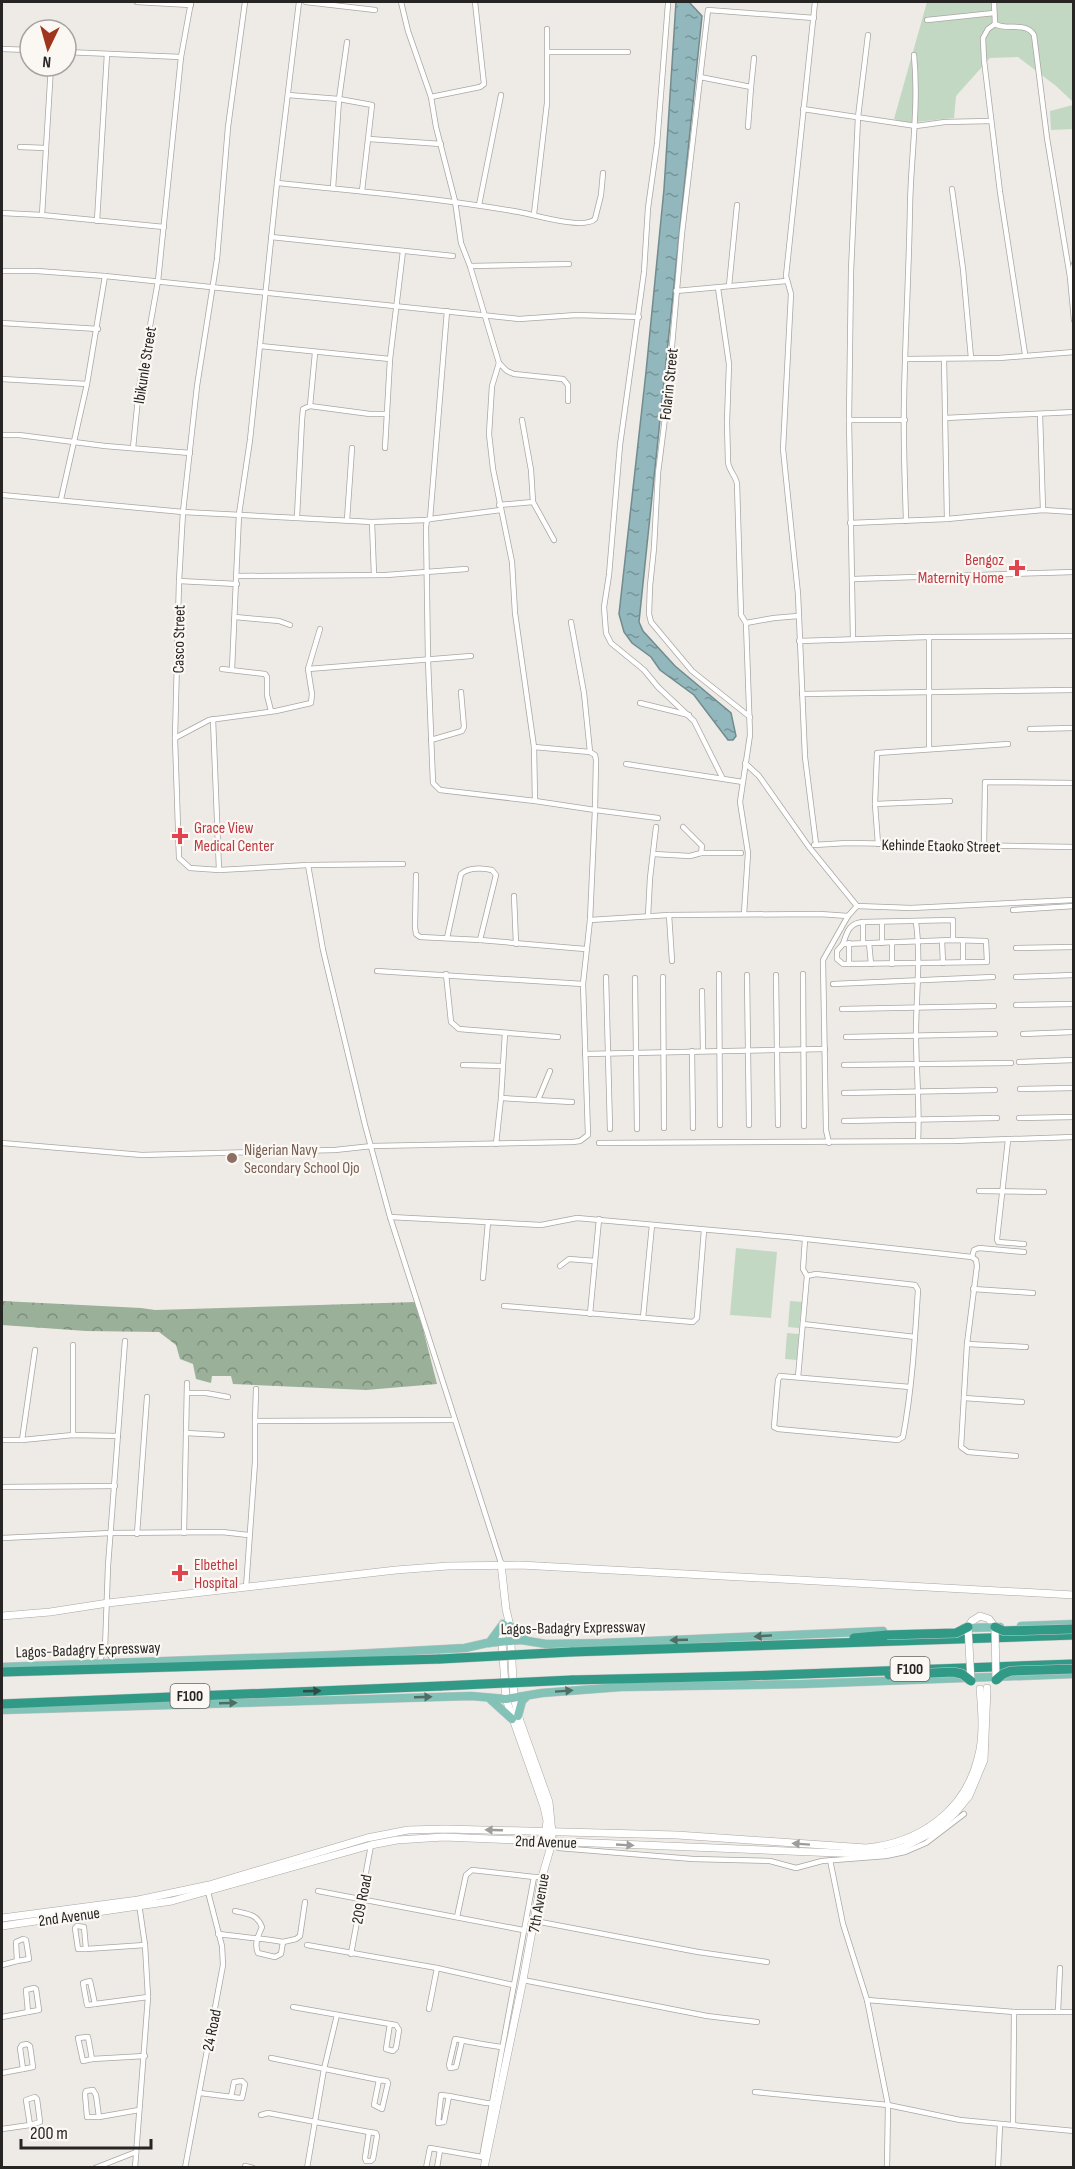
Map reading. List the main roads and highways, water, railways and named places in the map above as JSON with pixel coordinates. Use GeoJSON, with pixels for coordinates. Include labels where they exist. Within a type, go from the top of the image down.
{"type":"FeatureCollection","features":[{"type":"Feature","properties":{"kind":"highway"},"geometry":{"type":"LineString","coordinates":[[753,1647],[887,1635],[952,1634],[968,1627]]}},
{"type":"Feature","properties":{"kind":"highway"},"geometry":{"type":"LineString","coordinates":[[995,1627],[1004,1631],[1073,1629]]}},
{"type":"Feature","properties":{"kind":"highway","name":"Lagos-Badagry Expressway"},"geometry":{"type":"LineString","coordinates":[[2,1672],[753,1647],[1073,1629]]}},
{"type":"Feature","properties":{"kind":"highway","name":"F100"},"geometry":{"type":"LineString","coordinates":[[2,1704],[572,1680],[1074,1664]]}},
{"type":"Feature","properties":{"kind":"highway"},"geometry":{"type":"LineString","coordinates":[[996,1680],[1011,1671],[1074,1668]]}},
{"type":"Feature","properties":{"kind":"highway"},"geometry":{"type":"LineString","coordinates":[[746,1676],[799,1678],[953,1672],[962,1674],[971,1681]]}},
{"type":"Feature","properties":{"kind":"main road"},"geometry":{"type":"LineString","coordinates":[[489,1643],[506,1625],[527,1640]]}},
{"type":"Feature","properties":{"kind":"main road","name":"Lagos-Badagry Expressway"},"geometry":{"type":"LineString","coordinates":[[2,1667],[336,1655],[465,1648],[489,1643],[527,1640],[546,1644],[603,1643],[1073,1629]]}},
{"type":"Feature","properties":{"kind":"main road"},"geometry":{"type":"LineString","coordinates":[[2,1710],[471,1696],[490,1699],[621,1687],[803,1684],[1074,1674]]}},
{"type":"Feature","properties":{"kind":"main road"},"geometry":{"type":"LineString","coordinates":[[490,1699],[515,1718],[526,1697]]}},
{"type":"Feature","properties":{"kind":"water"},"geometry":{"type":"Polygon","coordinates":[[[676,2],[689,2],[702,16],[639,622],[643,631],[675,666],[731,713],[736,736],[733,740],[728,740],[694,695],[660,670],[651,657],[632,643],[624,632],[619,614],[664,189],[676,2]]]}},
{"type":"Feature","properties":{"kind":"place","name":"Bengoz Maternity Home"},"geometry":{"type":"Point","coordinates":[1017,568]}},
{"type":"Feature","properties":{"kind":"place","name":"Grace View Medical Center"},"geometry":{"type":"Point","coordinates":[180,836]}},
{"type":"Feature","properties":{"kind":"place","name":"Nigerian Navy Secondary School Ojo"},"geometry":{"type":"Point","coordinates":[232,1158]}},
{"type":"Feature","properties":{"kind":"place","name":"Elbethel Hospital"},"geometry":{"type":"Point","coordinates":[180,1573]}}]}
